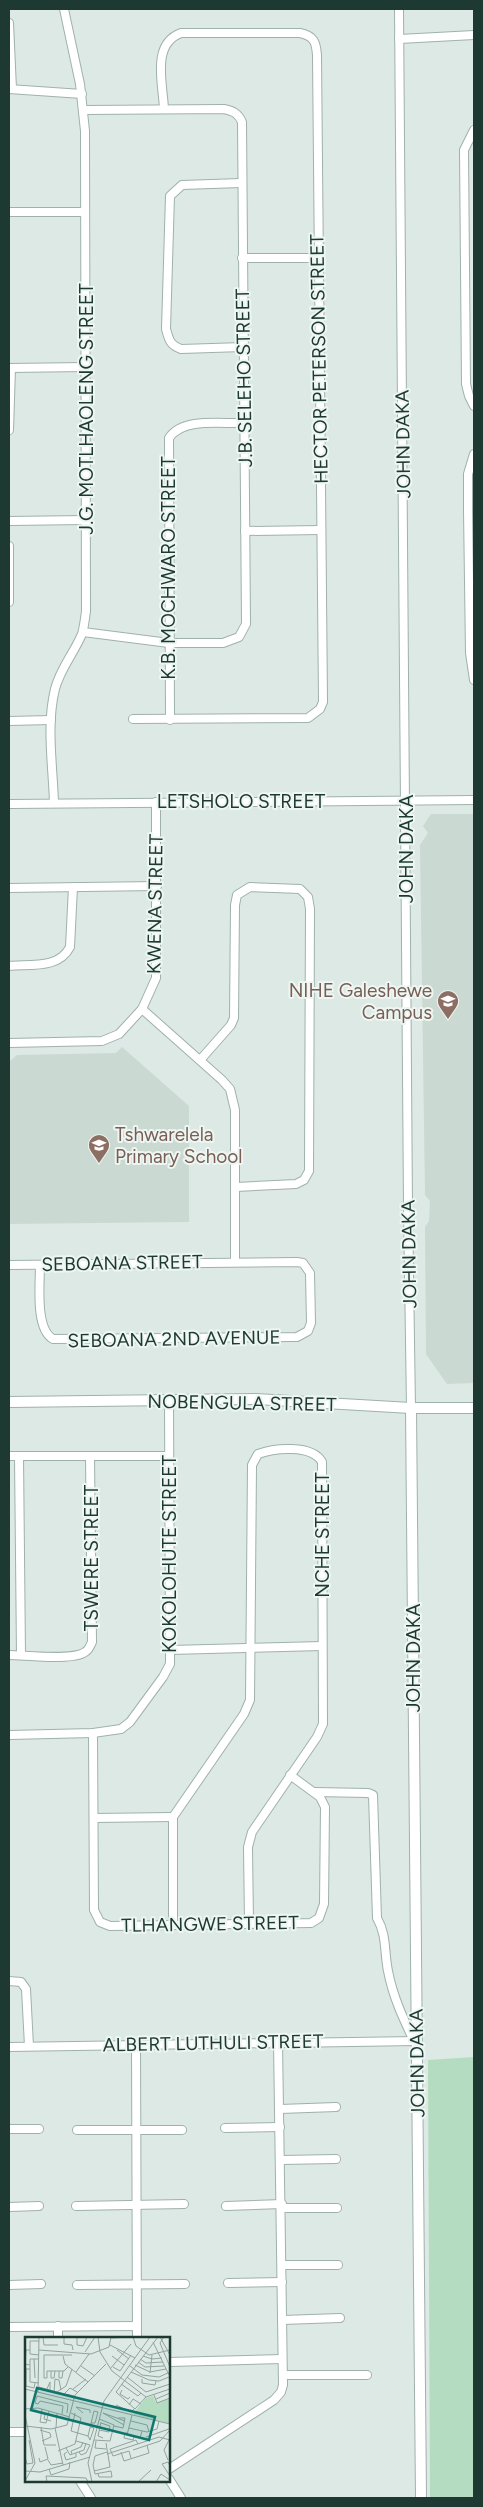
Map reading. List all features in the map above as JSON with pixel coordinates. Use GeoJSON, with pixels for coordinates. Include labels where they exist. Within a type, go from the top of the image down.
{"type":"FeatureCollection","features":[{"type":"Feature","properties":{"kind":"street","name":"J.G. MOTLHAOLENG STREET"},"geometry":{"type":"LineString","coordinates":[[54,803],[51,720],[55,688],[83,632],[86,612],[86,212],[84,110],[70,30],[64,9]]}},
{"type":"Feature","properties":{"kind":"street","name":"JOHN DAKA"},"geometry":{"type":"LineString","coordinates":[[399,9],[408,1207],[412,1408],[421,2498]]}},
{"type":"Feature","properties":{"kind":"street"},"geometry":{"type":"LineString","coordinates":[[9,23],[10,89],[82,94]]}},
{"type":"Feature","properties":{"kind":"street","name":"HECTOR PETERSON STREET"},"geometry":{"type":"LineString","coordinates":[[134,719],[308,718],[320,709],[323,702],[317,56],[314,40],[309,35],[300,33],[181,33],[173,36],[163,48],[161,56],[164,109]]}},
{"type":"Feature","properties":{"kind":"street"},"geometry":{"type":"LineString","coordinates":[[399,39],[474,35]]}},
{"type":"Feature","properties":{"kind":"street","name":"J.B. SELEHO STREET"},"geometry":{"type":"LineString","coordinates":[[83,632],[169,643],[224,643],[239,637],[246,624],[242,128],[238,116],[232,110],[224,109],[84,110]]}},
{"type":"Feature","properties":{"kind":"street"},"geometry":{"type":"LineString","coordinates":[[474,130],[464,150],[466,281],[470,360],[466,384],[474,406]]}},
{"type":"Feature","properties":{"kind":"street"},"geometry":{"type":"LineString","coordinates":[[241,183],[182,185],[174,190],[170,196],[166,329],[173,346],[182,349],[243,347]]}},
{"type":"Feature","properties":{"kind":"street"},"geometry":{"type":"LineString","coordinates":[[465,201],[474,201]]}},
{"type":"Feature","properties":{"kind":"street"},"geometry":{"type":"LineString","coordinates":[[9,212],[86,212]]}},
{"type":"Feature","properties":{"kind":"street"},"geometry":{"type":"LineString","coordinates":[[242,258],[318,258]]}},
{"type":"Feature","properties":{"kind":"street"},"geometry":{"type":"LineString","coordinates":[[466,281],[474,280]]}},
{"type":"Feature","properties":{"kind":"street"},"geometry":{"type":"LineString","coordinates":[[9,430],[10,368],[85,367]]}},
{"type":"Feature","properties":{"kind":"street","name":"K.B. MOCHWARO STREET"},"geometry":{"type":"LineString","coordinates":[[170,720],[169,438],[177,429],[189,425],[244,423]]}},
{"type":"Feature","properties":{"kind":"street"},"geometry":{"type":"LineString","coordinates":[[474,454],[468,474],[471,554],[470,652],[474,680]]}},
{"type":"Feature","properties":{"kind":"street"},"geometry":{"type":"LineString","coordinates":[[9,520],[86,520]]}},
{"type":"Feature","properties":{"kind":"street"},"geometry":{"type":"LineString","coordinates":[[245,531],[321,530]]}},
{"type":"Feature","properties":{"kind":"street"},"geometry":{"type":"LineString","coordinates":[[9,546],[9,602]]}},
{"type":"Feature","properties":{"kind":"street"},"geometry":{"type":"LineString","coordinates":[[9,721],[51,720]]}},
{"type":"Feature","properties":{"kind":"street","name":"LETSHOLO STREET"},"geometry":{"type":"LineString","coordinates":[[9,804],[474,800]]}},
{"type":"Feature","properties":{"kind":"street","name":"KWENA STREET"},"geometry":{"type":"LineString","coordinates":[[9,1043],[102,1041],[119,1034],[142,1009],[156,978],[156,802]]}},
{"type":"Feature","properties":{"kind":"street"},"geometry":{"type":"LineString","coordinates":[[9,888],[156,886]]}},
{"type":"Feature","properties":{"kind":"street"},"geometry":{"type":"LineString","coordinates":[[9,966],[53,962],[67,954],[70,947],[73,887]]}},
{"type":"Feature","properties":{"kind":"street"},"geometry":{"type":"LineString","coordinates":[[201,1059],[231,1025],[234,1018],[235,905],[238,895],[244,889],[250,887],[300,889],[308,897],[310,909],[309,1171],[304,1180],[296,1184],[236,1187]]}},
{"type":"Feature","properties":{"kind":"street"},"geometry":{"type":"LineString","coordinates":[[142,1009],[201,1059],[222,1080],[233,1098],[236,1187],[235,1262]]}},
{"type":"Feature","properties":{"kind":"street","name":"SEBOANA STREET"},"geometry":{"type":"LineString","coordinates":[[9,1265],[296,1262],[308,1268]]}},
{"type":"Feature","properties":{"kind":"street","name":"SEBOANA 2ND AVENUE"},"geometry":{"type":"LineString","coordinates":[[40,1265],[43,1328],[53,1339],[68,1340],[297,1337],[308,1331],[311,1323],[310,1273],[308,1268]]}},
{"type":"Feature","properties":{"kind":"street","name":"KOKOLOHUTE STREET"},"geometry":{"type":"LineString","coordinates":[[9,1734],[93,1734],[117,1730],[130,1722],[164,1677],[170,1664],[169,1400]]}},
{"type":"Feature","properties":{"kind":"street","name":"NOBENGULA STREET"},"geometry":{"type":"LineString","coordinates":[[9,1402],[256,1400],[412,1408],[474,1408]]}},
{"type":"Feature","properties":{"kind":"street","name":"NCHE STREET"},"geometry":{"type":"LineString","coordinates":[[173,1817],[248,1707],[251,1688],[252,1465],[258,1454],[285,1451],[313,1452],[322,1462],[323,1724],[318,1737],[290,1775],[249,1839],[249,1924]]}},
{"type":"Feature","properties":{"kind":"street"},"geometry":{"type":"LineString","coordinates":[[9,1456],[168,1456]]}},
{"type":"Feature","properties":{"kind":"street"},"geometry":{"type":"LineString","coordinates":[[19,1456],[21,1655]]}},
{"type":"Feature","properties":{"kind":"street","name":"TSWERE STREET"},"geometry":{"type":"LineString","coordinates":[[9,1655],[79,1655],[89,1649],[92,1642],[90,1456]]}},
{"type":"Feature","properties":{"kind":"street"},"geometry":{"type":"LineString","coordinates":[[170,1650],[322,1646]]}},
{"type":"Feature","properties":{"kind":"street","name":"TLHANGWE STREET"},"geometry":{"type":"LineString","coordinates":[[93,1734],[94,1910],[100,1922],[110,1926],[311,1923],[323,1913],[325,1812],[323,1802],[314,1792],[290,1775]]}},
{"type":"Feature","properties":{"kind":"street"},"geometry":{"type":"LineString","coordinates":[[314,1792],[368,1793],[372,1795],[377,1918],[384,1929],[387,1970],[396,2005],[416,2041]]}},
{"type":"Feature","properties":{"kind":"street"},"geometry":{"type":"LineString","coordinates":[[94,1818],[173,1817],[173,1925]]}},
{"type":"Feature","properties":{"kind":"street"},"geometry":{"type":"LineString","coordinates":[[9,1981],[21,1982],[26,1989],[30,2046]]}},
{"type":"Feature","properties":{"kind":"street","name":"ALBERT LUTHULI STREET"},"geometry":{"type":"LineString","coordinates":[[9,2047],[416,2041]]}},
{"type":"Feature","properties":{"kind":"street"},"geometry":{"type":"LineString","coordinates":[[170,2468],[274,2400],[281,2392],[283,2376],[282,2206],[278,2042]]}},
{"type":"Feature","properties":{"kind":"street"},"geometry":{"type":"LineString","coordinates":[[136,2044],[138,2337]]}},
{"type":"Feature","properties":{"kind":"street"},"geometry":{"type":"LineString","coordinates":[[280,2109],[336,2107]]}},
{"type":"Feature","properties":{"kind":"street"},"geometry":{"type":"LineString","coordinates":[[225,2128],[280,2127]]}},
{"type":"Feature","properties":{"kind":"street"},"geometry":{"type":"LineString","coordinates":[[9,2128],[39,2129]]}},
{"type":"Feature","properties":{"kind":"street"},"geometry":{"type":"LineString","coordinates":[[78,2130],[182,2130]]}},
{"type":"Feature","properties":{"kind":"street"},"geometry":{"type":"LineString","coordinates":[[281,2160],[336,2159]]}},
{"type":"Feature","properties":{"kind":"street"},"geometry":{"type":"LineString","coordinates":[[76,2206],[184,2204]]}},
{"type":"Feature","properties":{"kind":"street"},"geometry":{"type":"LineString","coordinates":[[9,2206],[39,2206]]}},
{"type":"Feature","properties":{"kind":"street"},"geometry":{"type":"LineString","coordinates":[[226,2206],[337,2208]]}},
{"type":"Feature","properties":{"kind":"street"},"geometry":{"type":"LineString","coordinates":[[282,2265],[338,2265]]}},
{"type":"Feature","properties":{"kind":"street"},"geometry":{"type":"LineString","coordinates":[[228,2283],[282,2282]]}},
{"type":"Feature","properties":{"kind":"street"},"geometry":{"type":"LineString","coordinates":[[9,2285],[41,2284]]}},
{"type":"Feature","properties":{"kind":"street"},"geometry":{"type":"LineString","coordinates":[[77,2285],[185,2284]]}},
{"type":"Feature","properties":{"kind":"street"},"geometry":{"type":"LineString","coordinates":[[282,2320],[340,2318]]}},
{"type":"Feature","properties":{"kind":"street"},"geometry":{"type":"LineString","coordinates":[[58,2326],[58,2337]]}},
{"type":"Feature","properties":{"kind":"street"},"geometry":{"type":"LineString","coordinates":[[9,2327],[137,2326]]}},
{"type":"Feature","properties":{"kind":"street"},"geometry":{"type":"LineString","coordinates":[[170,2362],[282,2360]]}},
{"type":"Feature","properties":{"kind":"street"},"geometry":{"type":"LineString","coordinates":[[283,2376],[367,2374]]}},
{"type":"Feature","properties":{"kind":"street"},"geometry":{"type":"LineString","coordinates":[[9,2432],[25,2432]]}},
{"type":"Feature","properties":{"kind":"street"},"geometry":{"type":"LineString","coordinates":[[170,2480],[182,2498]]}},
{"type":"Feature","properties":{"kind":"street"},"geometry":{"type":"LineString","coordinates":[[81,2482],[91,2498]]}},
{"type":"Feature","properties":{"kind":"shaded area","name":"NIHE Galeshewe Campus"},"geometry":{"type":"Polygon","coordinates":[[[431,814],[474,814],[474,1383],[447,1384],[426,1354],[425,1227],[429,1221],[430,1201],[425,1195],[420,845],[428,833],[423,826],[431,814]]]}},
{"type":"Feature","properties":{"kind":"shaded area","name":"Tshwarelela Primary School"},"geometry":{"type":"Polygon","coordinates":[[[122,1047],[189,1106],[189,1222],[9,1224],[9,1062],[17,1055],[116,1053],[122,1047]]]}},
{"type":"Feature","properties":{"kind":"green space"},"geometry":{"type":"Polygon","coordinates":[[[474,2057],[474,2498],[430,2498],[428,2060],[474,2057]]]}},
{"type":"Feature","properties":{"kind":"place","name":"NIHE Galeshewe Campus"},"geometry":{"type":"Point","coordinates":[448,1020]}},
{"type":"Feature","properties":{"kind":"place","name":"Tshwarelela Primary School"},"geometry":{"type":"Point","coordinates":[99,1164]}}]}
